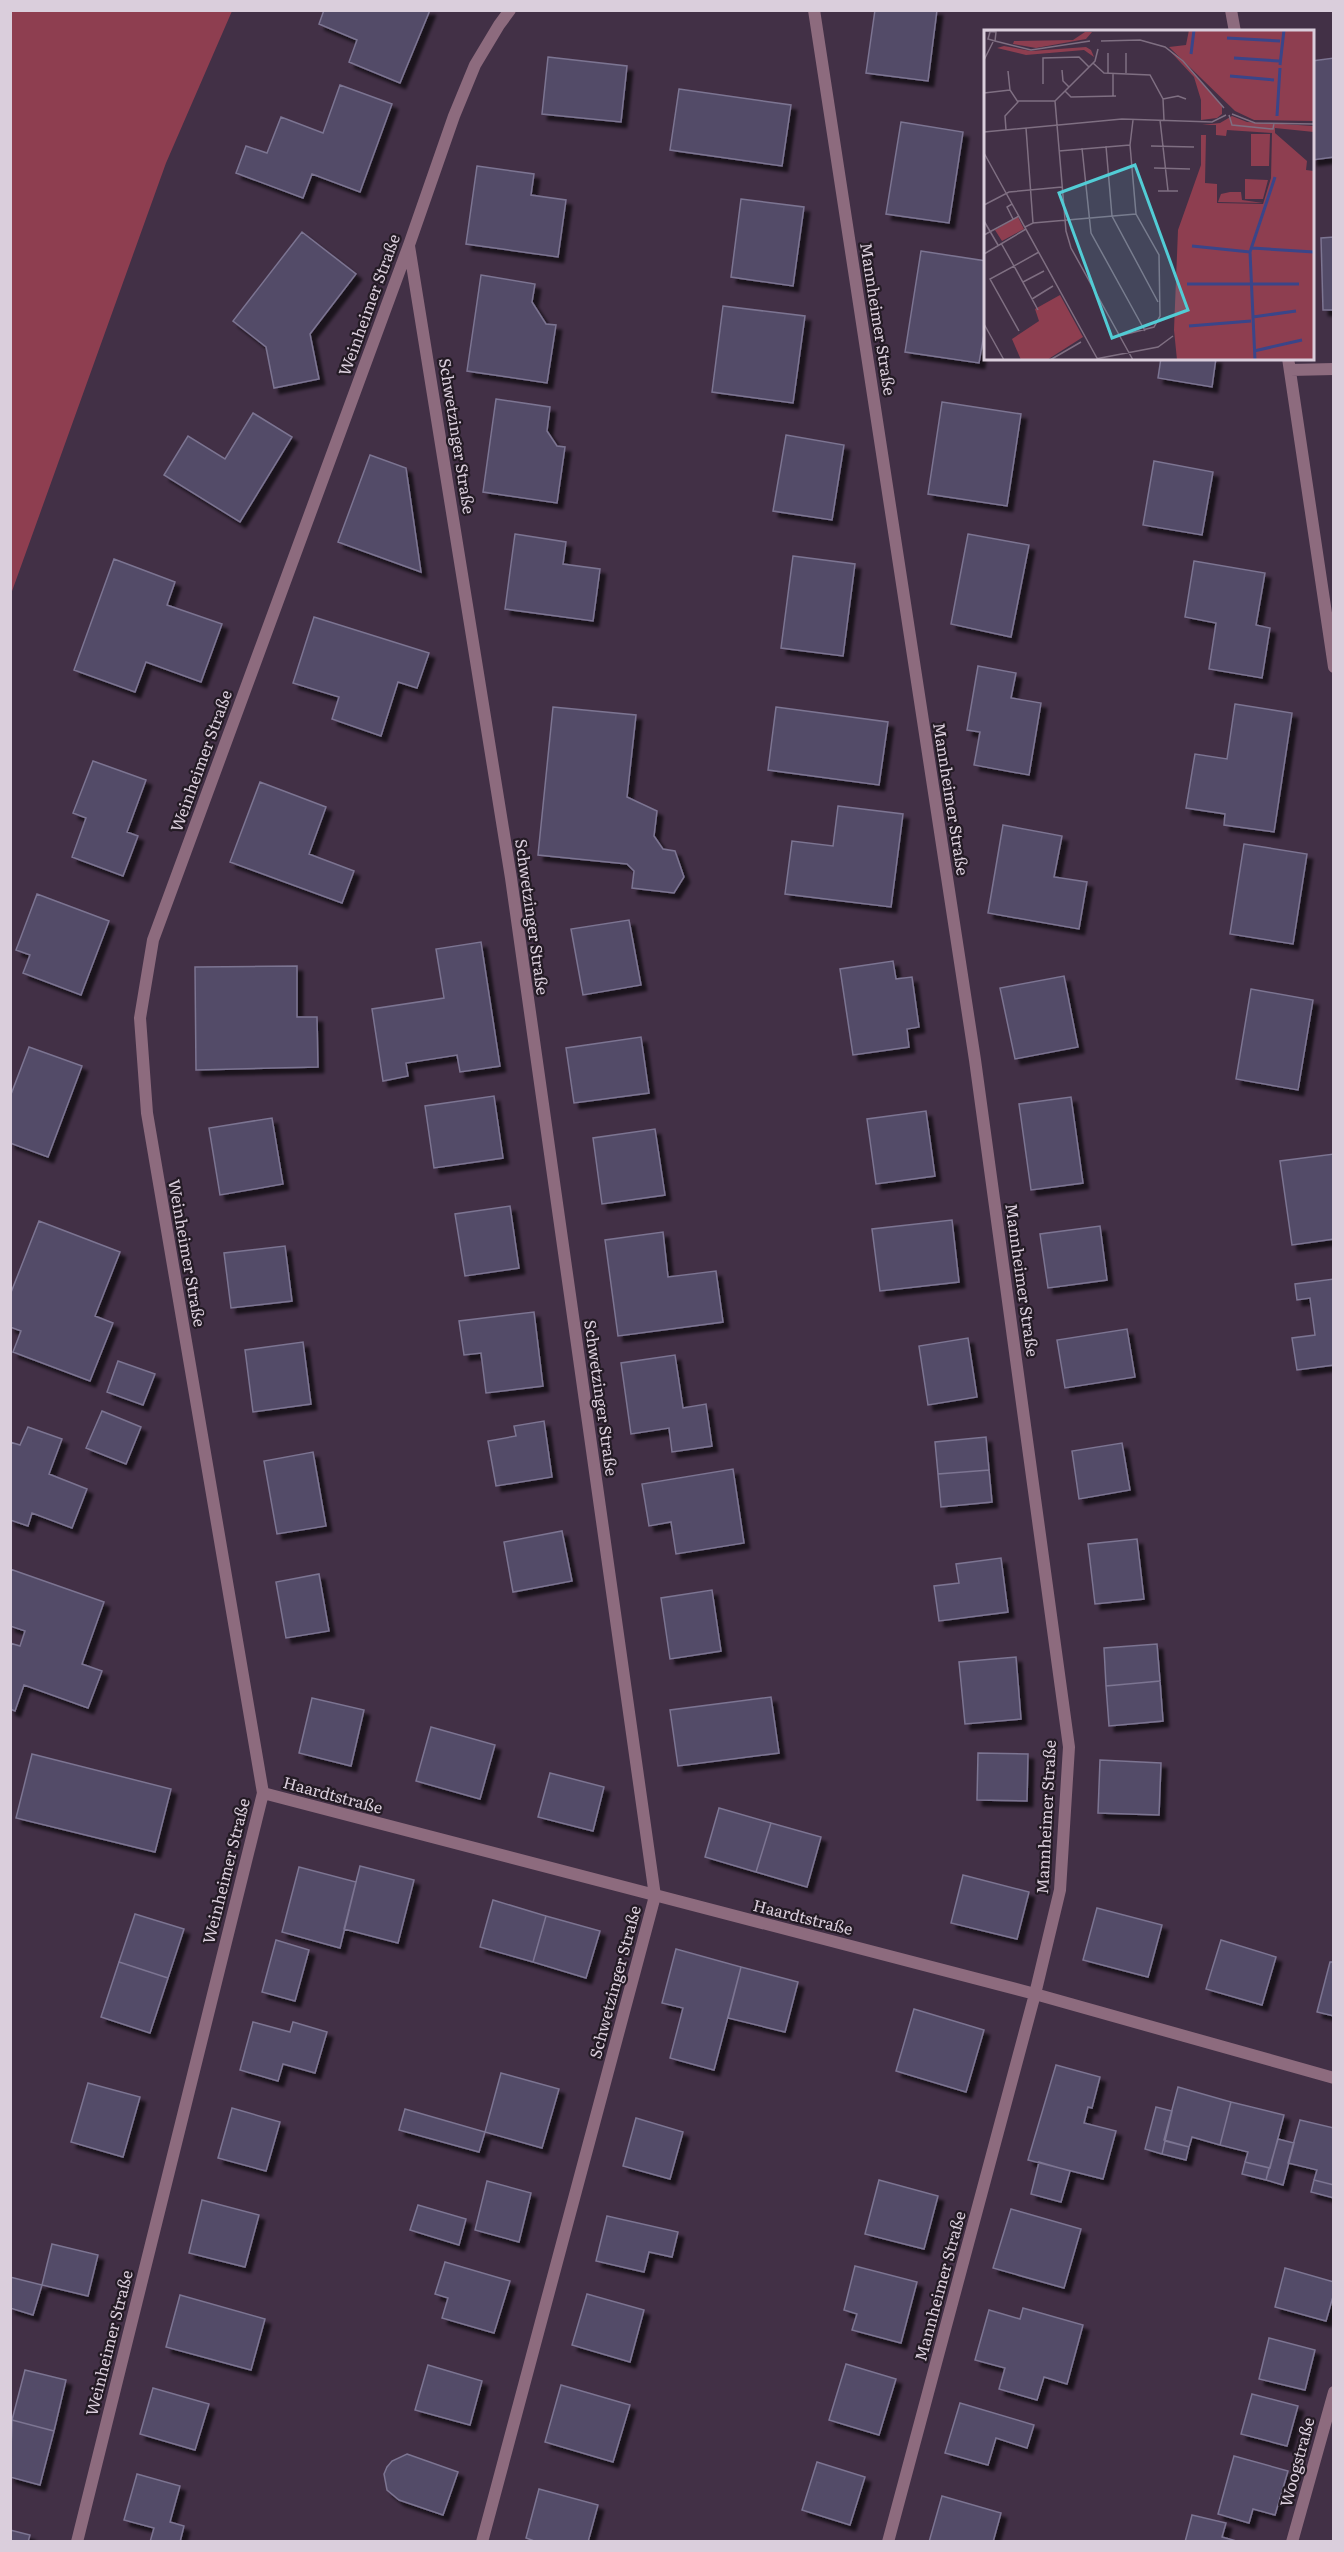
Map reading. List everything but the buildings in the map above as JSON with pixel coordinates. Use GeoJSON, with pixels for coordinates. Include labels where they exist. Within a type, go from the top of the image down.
{"type":"FeatureCollection","features":[{"type":"Feature","properties":{"kind":"street","name":"Weinheimer Straße"},"geometry":{"type":"LineString","coordinates":[[77,2541],[263,1793],[147,1113],[140,1018],[153,940],[454,116],[475,64],[510,10]]}},
{"type":"Feature","properties":{"kind":"street","name":"Mannheimer Straße"},"geometry":{"type":"LineString","coordinates":[[814,10],[975,1060],[1069,1747],[1060,1890],[1035,1994],[888,2541]]}},
{"type":"Feature","properties":{"kind":"street"},"geometry":{"type":"LineString","coordinates":[[1231,10],[1235,30]]}},
{"type":"Feature","properties":{"kind":"street","name":"Schwetzinger Straße"},"geometry":{"type":"LineString","coordinates":[[409,244],[511,878],[655,1896],[482,2541]]}},
{"type":"Feature","properties":{"kind":"street"},"geometry":{"type":"LineString","coordinates":[[1334,369],[1289,364],[1334,667]]}},
{"type":"Feature","properties":{"kind":"street","name":"Haardtstraße"},"geometry":{"type":"LineString","coordinates":[[263,1793],[1035,1994],[1334,2078]]}},
{"type":"Feature","properties":{"kind":"street","name":"Woogstraße"},"geometry":{"type":"LineString","coordinates":[[1292,2541],[1334,2392]]}},
{"type":"Feature","properties":{"kind":"shaded area"},"geometry":{"type":"Polygon","coordinates":[[[11,10],[232,11],[166,163],[11,594],[11,10]]]}}]}
